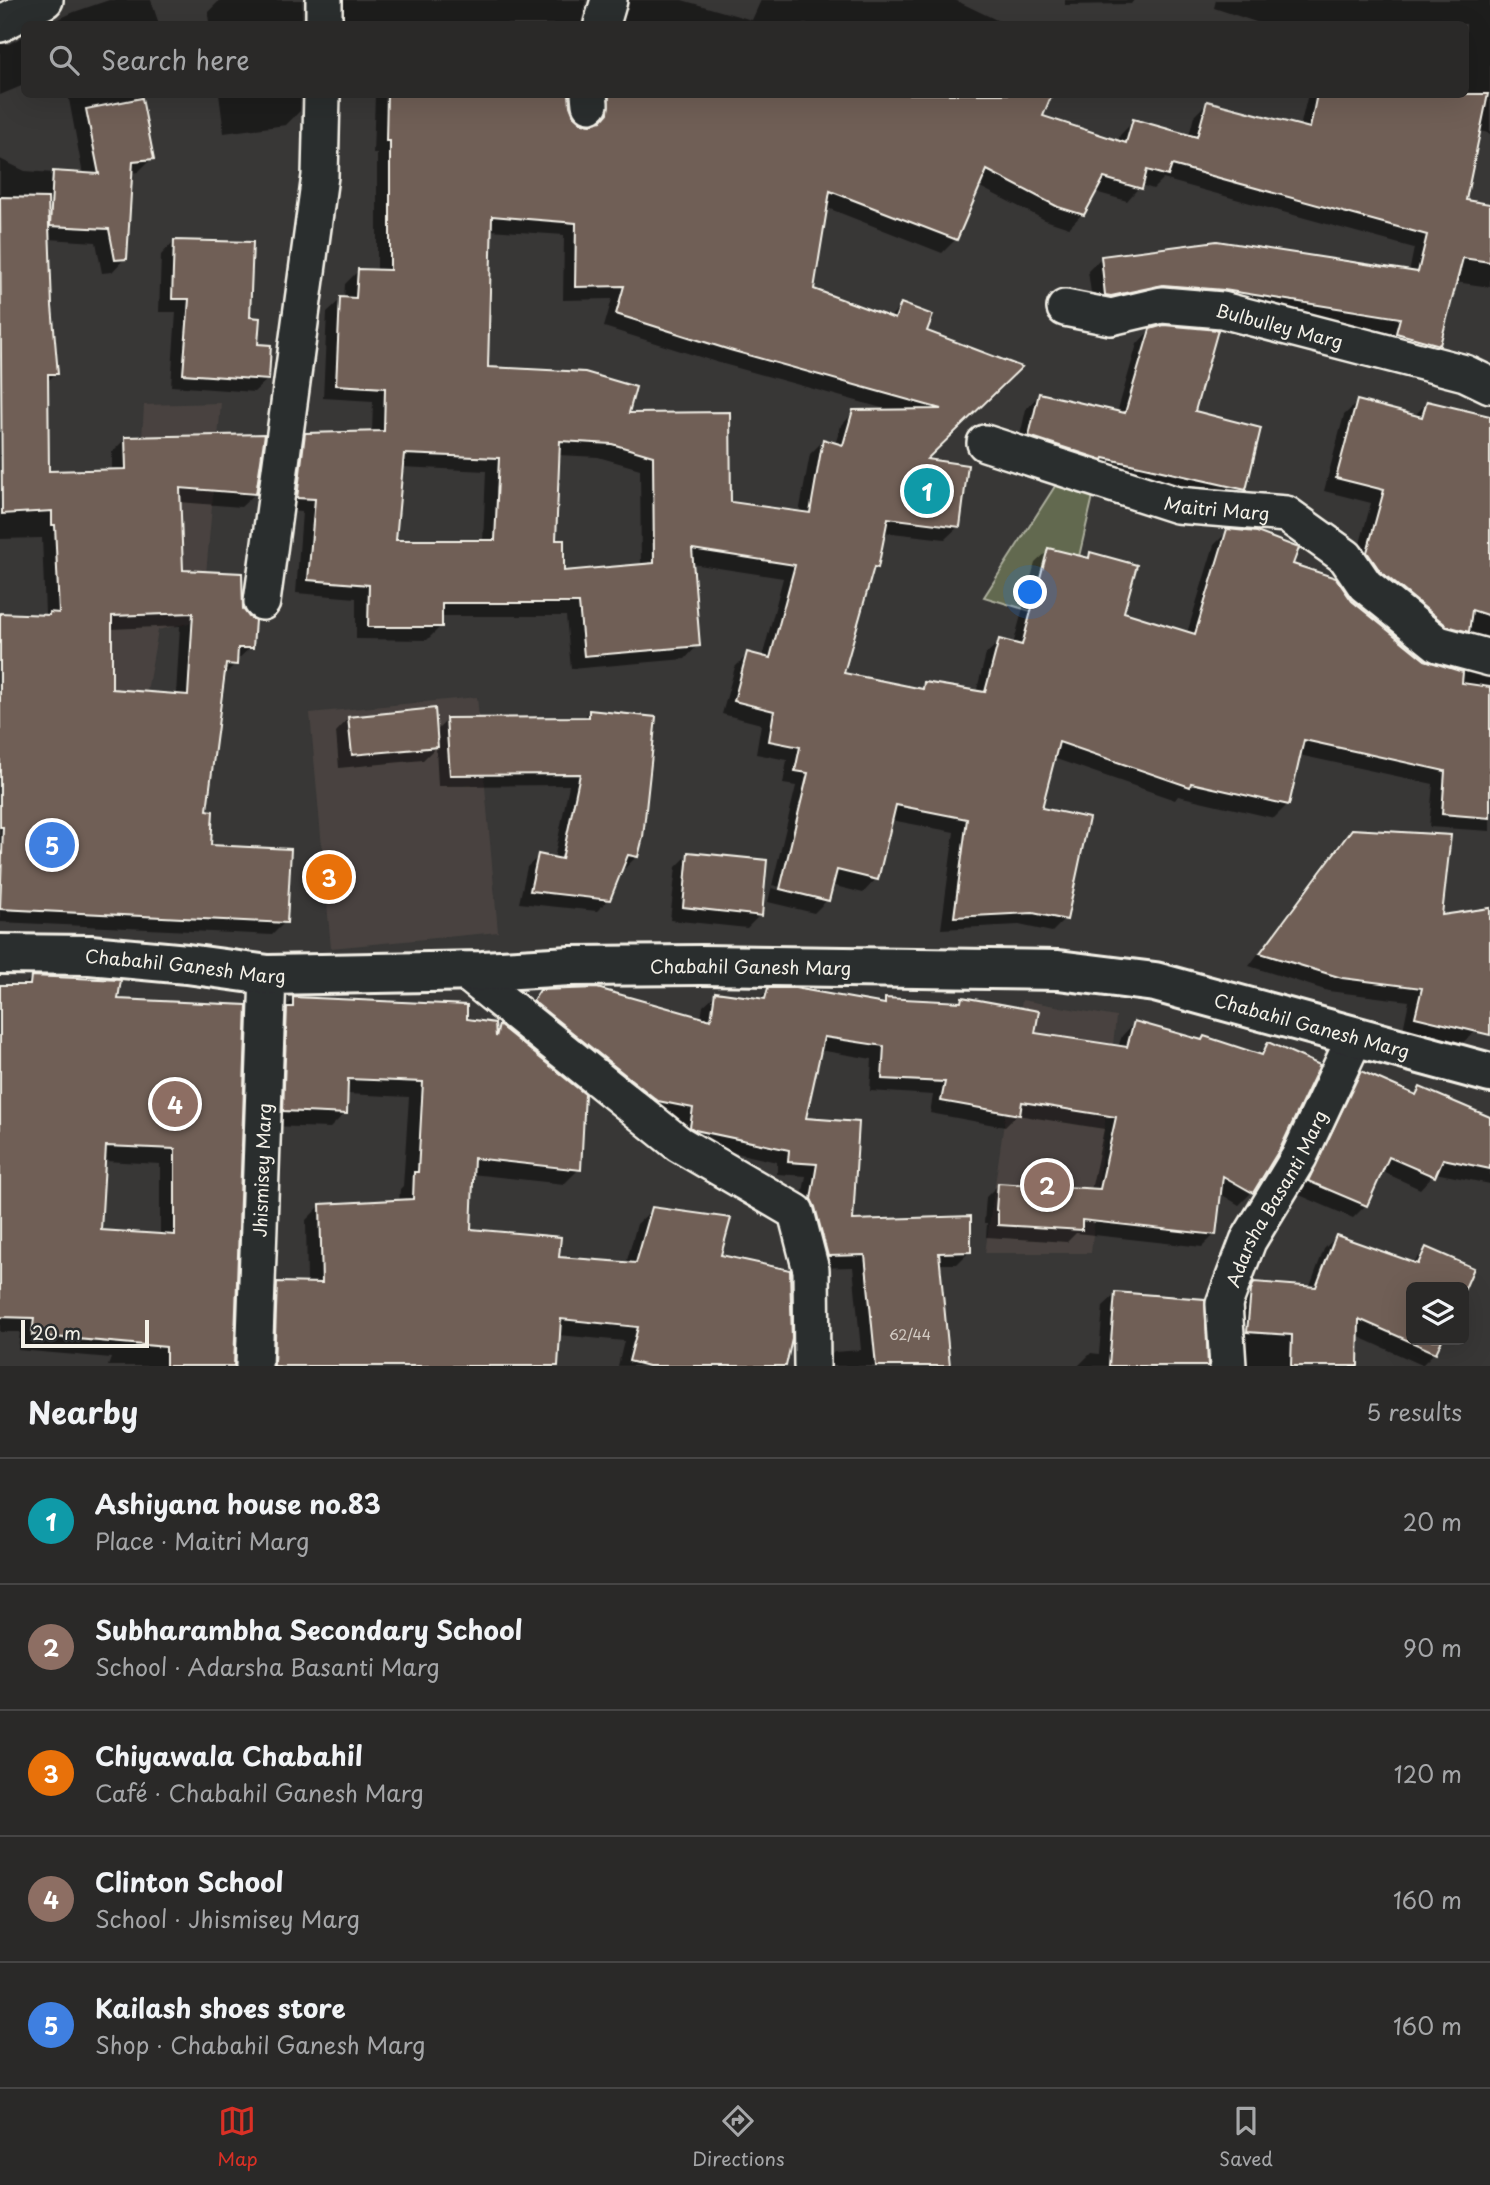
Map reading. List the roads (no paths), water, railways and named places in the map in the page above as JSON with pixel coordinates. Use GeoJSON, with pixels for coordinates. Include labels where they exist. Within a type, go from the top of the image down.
{"type":"FeatureCollection","features":[{"type":"Feature","properties":{"kind":"street"},"geometry":{"type":"LineString","coordinates":[[0,24],[45,0]]}},
{"type":"Feature","properties":{"kind":"street"},"geometry":{"type":"LineString","coordinates":[[324,0],[324,21]]}},
{"type":"Feature","properties":{"kind":"street"},"geometry":{"type":"LineString","coordinates":[[603,21],[609,0]]}},
{"type":"Feature","properties":{"kind":"street"},"geometry":{"type":"LineString","coordinates":[[262,602],[320,176],[322,98]]}},
{"type":"Feature","properties":{"kind":"street","name":"Bulbulley Marg"},"geometry":{"type":"LineString","coordinates":[[1065,308],[1111,317],[1162,305],[1222,310],[1465,373],[1490,384]]}},
{"type":"Feature","properties":{"kind":"street","name":"Maitri Marg"},"geometry":{"type":"LineString","coordinates":[[985,443],[1177,505],[1286,514],[1346,557],[1365,585],[1438,644],[1490,658]]}},
{"type":"Feature","properties":{"kind":"street","name":"Chabahil Ganesh Marg"},"geometry":{"type":"LineString","coordinates":[[0,954],[90,955],[268,975],[701,965],[1058,970],[1155,982],[1490,1073]]}},
{"type":"Feature","properties":{"kind":"street"},"geometry":{"type":"LineString","coordinates":[[463,970],[679,1144],[796,1212],[811,1270],[812,1366]]}},
{"type":"Feature","properties":{"kind":"street","name":"Jhismisey Marg"},"geometry":{"type":"LineString","coordinates":[[254,1366],[268,975]]}},
{"type":"Feature","properties":{"kind":"street","name":"Adarsha Basanti Marg"},"geometry":{"type":"LineString","coordinates":[[1228,1366],[1224,1304],[1248,1241],[1299,1157],[1356,1037]]}},
{"type":"Feature","properties":{"kind":"place","name":"Ashiyana house no.83"},"geometry":{"type":"Point","coordinates":[927,491]}},
{"type":"Feature","properties":{"kind":"place","name":"Kailash shoes store"},"geometry":{"type":"Point","coordinates":[52,845]}},
{"type":"Feature","properties":{"kind":"place","name":"Chiyawala Chabahil"},"geometry":{"type":"Point","coordinates":[329,877]}},
{"type":"Feature","properties":{"kind":"place","name":"Clinton School"},"geometry":{"type":"Point","coordinates":[175,1104]}},
{"type":"Feature","properties":{"kind":"place","name":"Subharambha Secondary School"},"geometry":{"type":"Point","coordinates":[1047,1185]}}]}
